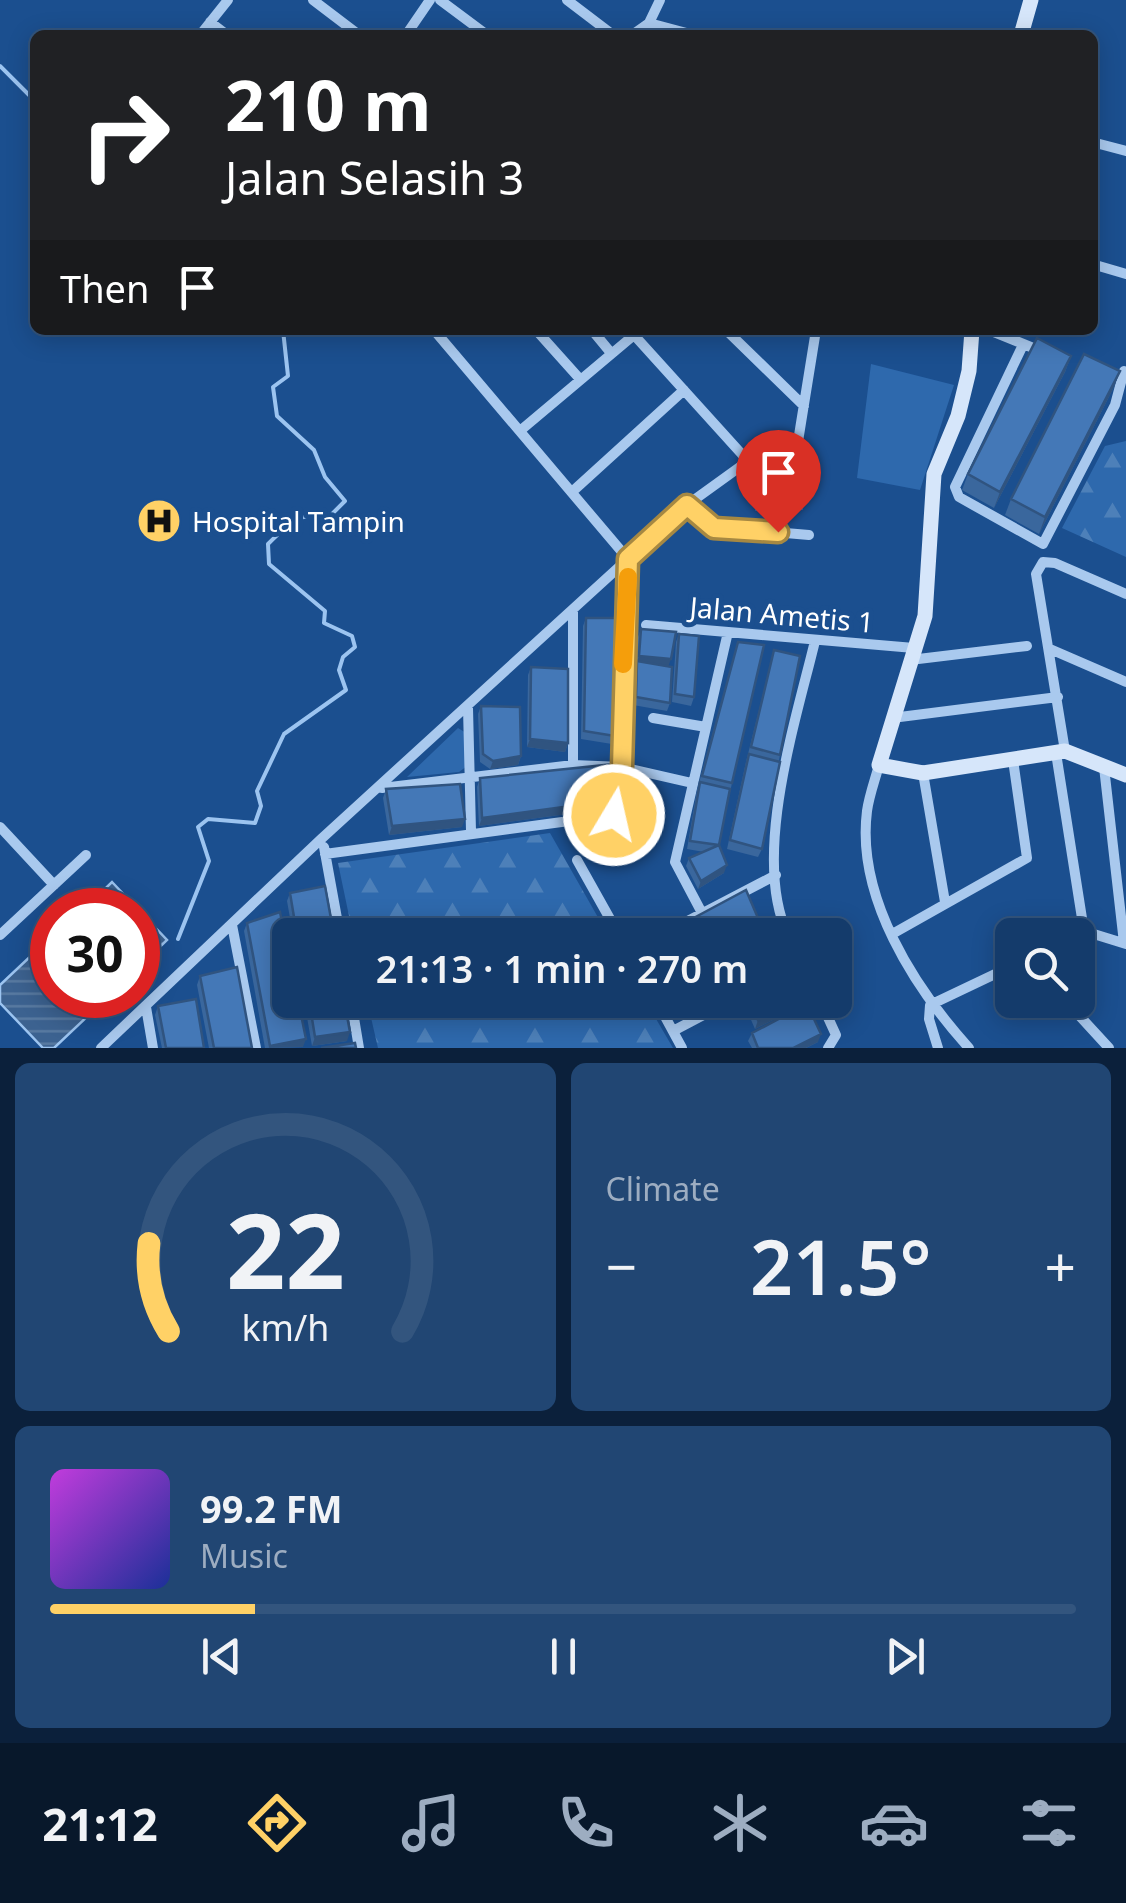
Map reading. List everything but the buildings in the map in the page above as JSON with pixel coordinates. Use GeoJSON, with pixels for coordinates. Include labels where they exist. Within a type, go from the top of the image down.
{"type":"FeatureCollection","features":[{"type":"Feature","properties":{"kind":"street"},"geometry":{"type":"LineString","coordinates":[[204,30],[228,0]]}},
{"type":"Feature","properties":{"kind":"street"},"geometry":{"type":"LineString","coordinates":[[313,0],[353,30]]}},
{"type":"Feature","properties":{"kind":"street"},"geometry":{"type":"LineString","coordinates":[[409,30],[430,0]]}},
{"type":"Feature","properties":{"kind":"street"},"geometry":{"type":"LineString","coordinates":[[440,0],[481,30]]}},
{"type":"Feature","properties":{"kind":"street"},"geometry":{"type":"LineString","coordinates":[[567,0],[607,30]]}},
{"type":"Feature","properties":{"kind":"street"},"geometry":{"type":"LineString","coordinates":[[640,30],[650,23],[660,0]]}},
{"type":"Feature","properties":{"kind":"street"},"geometry":{"type":"LineString","coordinates":[[1022,30],[1031,0]]}},
{"type":"Feature","properties":{"kind":"street"},"geometry":{"type":"LineString","coordinates":[[210,22],[220,30]]}},
{"type":"Feature","properties":{"kind":"street"},"geometry":{"type":"LineString","coordinates":[[650,23],[676,30]]}},
{"type":"Feature","properties":{"kind":"street"},"geometry":{"type":"LineString","coordinates":[[1098,144],[1126,151]]}},
{"type":"Feature","properties":{"kind":"street"},"geometry":{"type":"LineString","coordinates":[[1098,266],[1126,274]]}},
{"type":"Feature","properties":{"kind":"street"},"geometry":{"type":"LineString","coordinates":[[326,854],[471,831],[614,815],[620,807],[628,559],[438,335]]}},
{"type":"Feature","properties":{"kind":"street"},"geometry":{"type":"LineString","coordinates":[[540,335],[579,378]]}},
{"type":"Feature","properties":{"kind":"street"},"geometry":{"type":"LineString","coordinates":[[596,335],[611,353]]}},
{"type":"Feature","properties":{"kind":"street"},"geometry":{"type":"LineString","coordinates":[[522,430],[634,335],[748,461]]}},
{"type":"Feature","properties":{"kind":"street"},"geometry":{"type":"LineString","coordinates":[[731,335],[804,406]]}},
{"type":"Feature","properties":{"kind":"street"},"geometry":{"type":"LineString","coordinates":[[160,994],[322,839],[687,505],[748,461],[795,460],[815,335]]}},
{"type":"Feature","properties":{"kind":"street"},"geometry":{"type":"LineString","coordinates":[[969,1048],[930,1005],[878,901],[868,859],[867,810],[930,590],[928,513],[934,474],[958,416],[969,371],[972,335]]}},
{"type":"Feature","properties":{"kind":"street"},"geometry":{"type":"LineString","coordinates":[[999,335],[1022,347],[1058,355]]}},
{"type":"Feature","properties":{"kind":"street"},"geometry":{"type":"LineString","coordinates":[[1022,347],[955,487],[960,497],[1043,544],[1115,405],[1125,371],[1108,367]]}},
{"type":"Feature","properties":{"kind":"street"},"geometry":{"type":"LineString","coordinates":[[573,491],[684,390]]}},
{"type":"Feature","properties":{"kind":"street"},"geometry":{"type":"LineString","coordinates":[[687,505],[714,528],[809,535]]}},
{"type":"Feature","properties":{"kind":"street"},"geometry":{"type":"LineString","coordinates":[[1078,918],[1060,752],[1058,697],[1036,574],[1043,562],[1126,594]]}},
{"type":"Feature","properties":{"kind":"street"},"geometry":{"type":"LineString","coordinates":[[573,765],[574,612]]}},
{"type":"Feature","properties":{"kind":"street","name":"Jalan Ametis 1"},"geometry":{"type":"LineString","coordinates":[[646,625],[912,654],[1027,646]]}},
{"type":"Feature","properties":{"kind":"street"},"geometry":{"type":"LineString","coordinates":[[702,913],[675,862],[728,632]]}},
{"type":"Feature","properties":{"kind":"street"},"geometry":{"type":"LineString","coordinates":[[781,918],[776,813],[814,641]]}},
{"type":"Feature","properties":{"kind":"street"},"geometry":{"type":"LineString","coordinates":[[1050,649],[1126,682]]}},
{"type":"Feature","properties":{"kind":"street"},"geometry":{"type":"LineString","coordinates":[[892,718],[1058,697]]}},
{"type":"Feature","properties":{"kind":"street"},"geometry":{"type":"LineString","coordinates":[[468,708],[473,777],[471,831]]}},
{"type":"Feature","properties":{"kind":"street"},"geometry":{"type":"LineString","coordinates":[[653,718],[706,727]]}},
{"type":"Feature","properties":{"kind":"street"},"geometry":{"type":"LineString","coordinates":[[880,765],[924,773],[1060,752],[1126,775]]}},
{"type":"Feature","properties":{"kind":"street"},"geometry":{"type":"LineString","coordinates":[[894,934],[1027,858],[1013,760]]}},
{"type":"Feature","properties":{"kind":"street"},"geometry":{"type":"LineString","coordinates":[[381,788],[573,765],[622,767],[692,783]]}},
{"type":"Feature","properties":{"kind":"street"},"geometry":{"type":"LineString","coordinates":[[1095,937],[1125,944],[1120,862],[1104,766]]}},
{"type":"Feature","properties":{"kind":"street"},"geometry":{"type":"LineString","coordinates":[[924,773],[946,902]]}},
{"type":"Feature","properties":{"kind":"street"},"geometry":{"type":"LineString","coordinates":[[0,827],[54,885]]}},
{"type":"Feature","properties":{"kind":"street"},"geometry":{"type":"LineString","coordinates":[[322,839],[337,918]]}},
{"type":"Feature","properties":{"kind":"street"},"geometry":{"type":"LineString","coordinates":[[0,935],[86,855]]}},
{"type":"Feature","properties":{"kind":"street"},"geometry":{"type":"LineString","coordinates":[[577,860],[610,918]]}},
{"type":"Feature","properties":{"kind":"street"},"geometry":{"type":"LineString","coordinates":[[693,918],[776,875]]}},
{"type":"Feature","properties":{"kind":"street"},"geometry":{"type":"LineString","coordinates":[[232,926],[256,1048]]}},
{"type":"Feature","properties":{"kind":"street"},"geometry":{"type":"LineString","coordinates":[[930,1005],[995,974]]}},
{"type":"Feature","properties":{"kind":"street"},"geometry":{"type":"LineString","coordinates":[[930,1005],[929,1019],[938,1048]]}},
{"type":"Feature","properties":{"kind":"street"},"geometry":{"type":"LineString","coordinates":[[101,1048],[134,1018]]}},
{"type":"Feature","properties":{"kind":"street"},"geometry":{"type":"LineString","coordinates":[[148,1018],[153,1048]]}},
{"type":"Feature","properties":{"kind":"street"},"geometry":{"type":"LineString","coordinates":[[354,1018],[359,1048]]}},
{"type":"Feature","properties":{"kind":"street"},"geometry":{"type":"LineString","coordinates":[[666,1018],[682,1048]]}},
{"type":"Feature","properties":{"kind":"street"},"geometry":{"type":"LineString","coordinates":[[673,1031],[698,1018]]}},
{"type":"Feature","properties":{"kind":"street"},"geometry":{"type":"LineString","coordinates":[[830,1018],[834,1026],[832,1045]]}},
{"type":"Feature","properties":{"kind":"street"},"geometry":{"type":"LineString","coordinates":[[1082,1018],[1108,1048]]}},
{"type":"Feature","properties":{"kind":"green space"},"geometry":{"type":"Polygon","coordinates":[[[871,364],[954,385],[920,490],[857,478],[871,364]]]}},
{"type":"Feature","properties":{"kind":"green space"},"geometry":{"type":"Polygon","coordinates":[[[1126,441],[1126,557],[1062,528],[1105,446],[1126,441]]]}},
{"type":"Feature","properties":{"kind":"green space"},"geometry":{"type":"Polygon","coordinates":[[[754,483],[804,485],[803,510],[755,511],[754,483]]]}},
{"type":"Feature","properties":{"kind":"green space"},"geometry":{"type":"Polygon","coordinates":[[[458,728],[466,733],[467,766],[459,772],[407,777],[458,728]]]}},
{"type":"Feature","properties":{"kind":"green space"},"geometry":{"type":"Polygon","coordinates":[[[550,833],[598,918],[349,918],[338,863],[550,833]]]}},
{"type":"Feature","properties":{"kind":"green space"},"geometry":{"type":"Polygon","coordinates":[[[371,1018],[656,1018],[673,1048],[378,1048],[371,1018]]]}},
{"type":"Feature","properties":{"kind":"shaded area"},"geometry":{"type":"Polygon","coordinates":[[[30,957],[30,1018],[86,1018],[54,1048],[43,1048],[0,1003],[0,985],[30,957]]]}},
{"type":"Feature","properties":{"kind":"waterway"},"geometry":{"type":"LineString","coordinates":[[0,66],[30,96]]}},
{"type":"Feature","properties":{"kind":"waterway"},"geometry":{"type":"LineString","coordinates":[[178,939],[209,861],[198,827],[208,819],[255,823],[261,806],[257,791],[284,734],[346,690],[339,670],[343,657],[355,647],[352,636],[324,623],[325,611],[269,564],[268,544],[282,530],[303,517],[331,515],[345,501],[325,477],[314,450],[277,416],[273,387],[288,376],[284,335]]}},
{"type":"Feature","properties":{"kind":"slow traffic"},"geometry":{"type":"LineString","coordinates":[[623,664],[628,577]]}},
{"type":"Feature","properties":{"kind":"place","name":"Hospital Tampin"},"geometry":{"type":"Point","coordinates":[159,521]}},
{"type":"Feature","properties":{"kind":"route"},"geometry":{"type":"LineString","coordinates":[[614,815],[620,807],[623,617],[628,559],[687,505],[695,516],[714,528],[778,532]]}}]}
